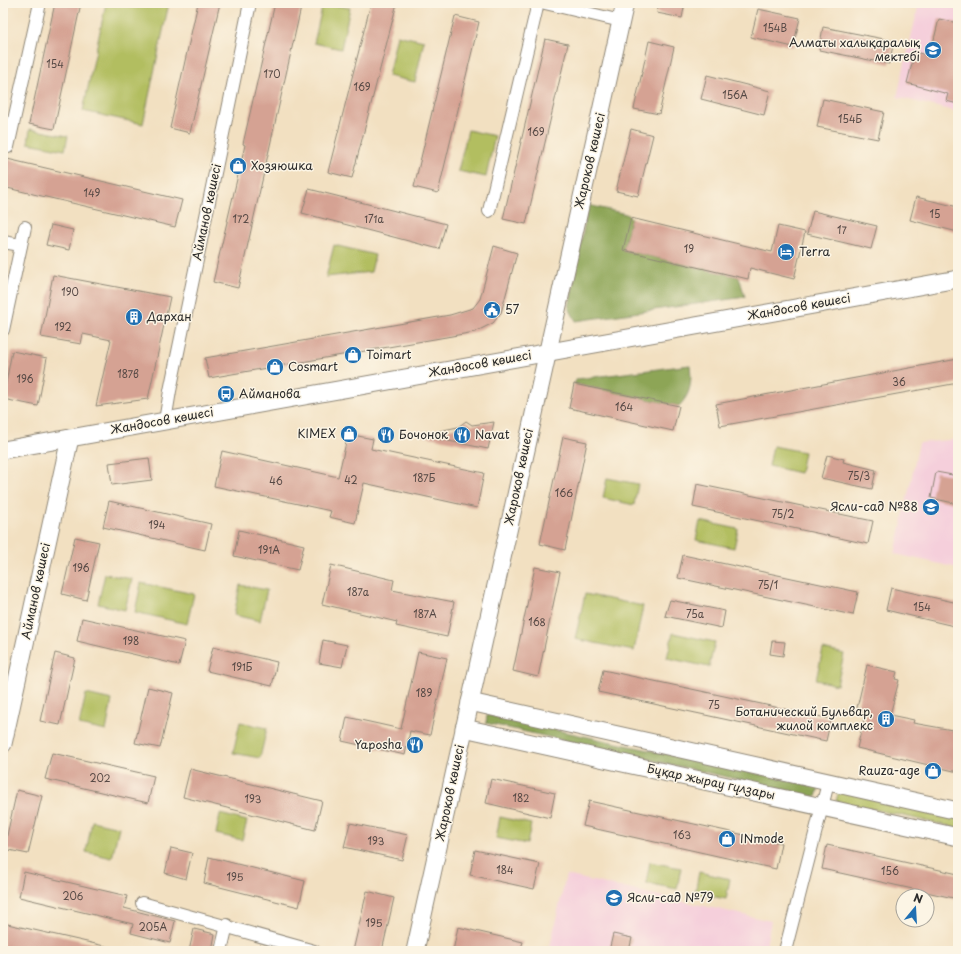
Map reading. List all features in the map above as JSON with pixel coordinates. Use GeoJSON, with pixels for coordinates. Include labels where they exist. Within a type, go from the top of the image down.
{"type":"FeatureCollection","features":[{"type":"Feature","properties":{"kind":"main road","name":"Жароков көшесі"},"geometry":{"type":"LineString","coordinates":[[415,951],[625,3]]}},
{"type":"Feature","properties":{"kind":"main road","name":"Жандосов көшесі"},"geometry":{"type":"LineString","coordinates":[[3,450],[958,279]]}},
{"type":"Feature","properties":{"kind":"main road","name":"Айманов көшесі"},"geometry":{"type":"LineString","coordinates":[[3,744],[70,438]]}},
{"type":"Feature","properties":{"kind":"main road","name":"Бұқар жырау гүлзары"},"geometry":{"type":"LineString","coordinates":[[470,702],[958,812]]}},
{"type":"Feature","properties":{"kind":"main road","name":"Бұқар жырау гүлзары"},"geometry":{"type":"LineString","coordinates":[[464,728],[958,837]]}},
{"type":"Feature","properties":{"kind":"street"},"geometry":{"type":"LineString","coordinates":[[8,147],[40,3]]}},
{"type":"Feature","properties":{"kind":"street","name":"Айманов көшесі"},"geometry":{"type":"LineString","coordinates":[[166,421],[170,391],[250,3]]}},
{"type":"Feature","properties":{"kind":"street"},"geometry":{"type":"LineString","coordinates":[[490,210],[538,3]]}},
{"type":"Feature","properties":{"kind":"street"},"geometry":{"type":"LineString","coordinates":[[545,3],[621,21]]}},
{"type":"Feature","properties":{"kind":"street"},"geometry":{"type":"LineString","coordinates":[[3,330],[25,227]]}},
{"type":"Feature","properties":{"kind":"street"},"geometry":{"type":"LineString","coordinates":[[3,242],[21,245]]}},
{"type":"Feature","properties":{"kind":"street"},"geometry":{"type":"LineString","coordinates":[[785,951],[828,783]]}},
{"type":"Feature","properties":{"kind":"street"},"geometry":{"type":"LineString","coordinates":[[142,903],[227,925],[314,951]]}},
{"type":"Feature","properties":{"kind":"street"},"geometry":{"type":"LineString","coordinates":[[221,951],[227,925]]}},
{"type":"Feature","properties":{"kind":"shaded area","name":"Алматы халықаралық мектебі"},"geometry":{"type":"Polygon","coordinates":[[[919,3],[958,3],[958,112],[897,97],[919,3]]]}},
{"type":"Feature","properties":{"kind":"shaded area","name":"Ясли-сад №88"},"geometry":{"type":"Polygon","coordinates":[[[958,439],[958,568],[895,554],[919,443],[958,439]]]}},
{"type":"Feature","properties":{"kind":"shaded area","name":"Ясли-сад №79"},"geometry":{"type":"Polygon","coordinates":[[[566,875],[771,921],[765,951],[549,951],[566,875]]]}},
{"type":"Feature","properties":{"kind":"green space"},"geometry":{"type":"Polygon","coordinates":[[[106,3],[169,3],[143,124],[83,111],[106,3]]]}},
{"type":"Feature","properties":{"kind":"green space"},"geometry":{"type":"Polygon","coordinates":[[[323,3],[350,8],[341,49],[314,43],[323,3]]]}},
{"type":"Feature","properties":{"kind":"green space"},"geometry":{"type":"Polygon","coordinates":[[[397,35],[424,41],[415,82],[388,76],[397,35]]]}},
{"type":"Feature","properties":{"kind":"green space"},"geometry":{"type":"Polygon","coordinates":[[[30,129],[68,136],[65,150],[28,143],[30,129]]]}},
{"type":"Feature","properties":{"kind":"green space"},"geometry":{"type":"Polygon","coordinates":[[[468,130],[495,136],[486,177],[458,171],[468,130]]]}},
{"type":"Feature","properties":{"kind":"green space"},"geometry":{"type":"Polygon","coordinates":[[[588,205],[626,214],[631,218],[623,250],[739,277],[745,297],[576,321],[569,308],[588,205]]]}},
{"type":"Feature","properties":{"kind":"green space"},"geometry":{"type":"Polygon","coordinates":[[[334,245],[375,255],[371,272],[326,277],[334,245]]]}},
{"type":"Feature","properties":{"kind":"green space"},"geometry":{"type":"Polygon","coordinates":[[[690,365],[690,387],[686,397],[679,406],[574,384],[577,379],[690,365]]]}},
{"type":"Feature","properties":{"kind":"green space"},"geometry":{"type":"Polygon","coordinates":[[[773,446],[804,452],[800,473],[769,466],[773,446]]]}},
{"type":"Feature","properties":{"kind":"green space"},"geometry":{"type":"Polygon","coordinates":[[[607,478],[638,484],[634,505],[603,498],[607,478]]]}},
{"type":"Feature","properties":{"kind":"green space"},"geometry":{"type":"Polygon","coordinates":[[[700,521],[738,529],[734,548],[696,540],[700,521]]]}},
{"type":"Feature","properties":{"kind":"green space"},"geometry":{"type":"Polygon","coordinates":[[[105,574],[132,579],[125,610],[98,604],[105,574]]]}},
{"type":"Feature","properties":{"kind":"green space"},"geometry":{"type":"Polygon","coordinates":[[[141,583],[194,594],[187,624],[135,612],[141,583]]]}},
{"type":"Feature","properties":{"kind":"green space"},"geometry":{"type":"Polygon","coordinates":[[[240,585],[267,590],[260,621],[234,615],[240,585]]]}},
{"type":"Feature","properties":{"kind":"green space"},"geometry":{"type":"Polygon","coordinates":[[[585,594],[643,606],[634,651],[575,639],[585,594]]]}},
{"type":"Feature","properties":{"kind":"green space"},"geometry":{"type":"Polygon","coordinates":[[[673,633],[715,642],[709,667],[667,658],[673,633]]]}},
{"type":"Feature","properties":{"kind":"green space"},"geometry":{"type":"Polygon","coordinates":[[[823,649],[844,654],[837,685],[816,680],[823,649]]]}},
{"type":"Feature","properties":{"kind":"green space"},"geometry":{"type":"Polygon","coordinates":[[[86,694],[112,700],[106,731],[79,725],[86,694]]]}},
{"type":"Feature","properties":{"kind":"green space"},"geometry":{"type":"Polygon","coordinates":[[[487,715],[819,787],[816,797],[486,723],[487,715]]]}},
{"type":"Feature","properties":{"kind":"green space"},"geometry":{"type":"Polygon","coordinates":[[[240,722],[267,728],[260,758],[233,753],[240,722]]]}},
{"type":"Feature","properties":{"kind":"green space"},"geometry":{"type":"Polygon","coordinates":[[[839,791],[958,817],[958,828],[836,801],[839,791]]]}},
{"type":"Feature","properties":{"kind":"green space"},"geometry":{"type":"Polygon","coordinates":[[[220,814],[247,821],[242,840],[216,834],[220,814]]]}},
{"type":"Feature","properties":{"kind":"green space"},"geometry":{"type":"Polygon","coordinates":[[[500,817],[531,824],[527,844],[496,838],[500,817]]]}},
{"type":"Feature","properties":{"kind":"green space"},"geometry":{"type":"Polygon","coordinates":[[[92,821],[119,827],[112,858],[86,852],[92,821]]]}},
{"type":"Feature","properties":{"kind":"green space"},"geometry":{"type":"Polygon","coordinates":[[[650,862],[681,868],[677,889],[646,883],[650,862]]]}},
{"type":"Feature","properties":{"kind":"green space"},"geometry":{"type":"Polygon","coordinates":[[[699,872],[730,879],[726,899],[695,893],[699,872]]]}},
{"type":"Feature","properties":{"kind":"building"},"geometry":{"type":"Polygon","coordinates":[[[55,3],[81,3],[54,129],[29,124],[55,3]]]}},
{"type":"Feature","properties":{"kind":"building"},"geometry":{"type":"Polygon","coordinates":[[[198,3],[220,3],[190,133],[170,128],[198,3]]]}},
{"type":"Feature","properties":{"kind":"building"},"geometry":{"type":"Polygon","coordinates":[[[275,3],[302,3],[238,288],[213,282],[245,145],[243,144],[275,3]]]}},
{"type":"Feature","properties":{"kind":"building"},"geometry":{"type":"Polygon","coordinates":[[[371,3],[397,3],[352,178],[328,172],[371,3]]]}},
{"type":"Feature","properties":{"kind":"building"},"geometry":{"type":"Polygon","coordinates":[[[659,3],[685,3],[682,18],[657,13],[659,3]]]}},
{"type":"Feature","properties":{"kind":"building"},"geometry":{"type":"Polygon","coordinates":[[[758,9],[800,18],[793,47],[751,37],[758,9]]]}},
{"type":"Feature","properties":{"kind":"building"},"geometry":{"type":"Polygon","coordinates":[[[455,16],[479,22],[438,193],[414,187],[455,16]]]}},
{"type":"Feature","properties":{"kind":"building"},"geometry":{"type":"Polygon","coordinates":[[[939,19],[958,23],[958,104],[946,101],[948,94],[907,83],[915,52],[930,56],[939,19]]]}},
{"type":"Feature","properties":{"kind":"building"},"geometry":{"type":"Polygon","coordinates":[[[823,27],[894,41],[889,64],[819,50],[823,27]]]}},
{"type":"Feature","properties":{"kind":"building"},"geometry":{"type":"Polygon","coordinates":[[[545,39],[568,44],[526,224],[503,219],[545,39]]]}},
{"type":"Feature","properties":{"kind":"building"},"geometry":{"type":"Polygon","coordinates":[[[649,41],[674,47],[659,114],[634,109],[649,41]]]}},
{"type":"Feature","properties":{"kind":"building"},"geometry":{"type":"Polygon","coordinates":[[[707,75],[770,91],[764,115],[701,99],[707,75]]]}},
{"type":"Feature","properties":{"kind":"building"},"geometry":{"type":"Polygon","coordinates":[[[823,99],[884,112],[878,139],[817,127],[823,99]]]}},
{"type":"Feature","properties":{"kind":"building"},"geometry":{"type":"Polygon","coordinates":[[[631,129],[653,135],[638,196],[616,191],[631,129]]]}},
{"type":"Feature","properties":{"kind":"building"},"geometry":{"type":"Polygon","coordinates":[[[3,158],[182,200],[175,227],[3,187],[3,158]]]}},
{"type":"Feature","properties":{"kind":"building"},"geometry":{"type":"Polygon","coordinates":[[[309,189],[446,224],[439,249],[302,213],[309,189]]]}},
{"type":"Feature","properties":{"kind":"building"},"geometry":{"type":"Polygon","coordinates":[[[916,197],[958,207],[958,232],[910,220],[916,197]]]}},
{"type":"Feature","properties":{"kind":"building"},"geometry":{"type":"Polygon","coordinates":[[[813,211],[877,226],[871,249],[807,234],[813,211]]]}},
{"type":"Feature","properties":{"kind":"building"},"geometry":{"type":"Polygon","coordinates":[[[631,218],[772,252],[778,226],[805,232],[794,279],[750,268],[748,279],[623,250],[631,218]]]}},
{"type":"Feature","properties":{"kind":"building"},"geometry":{"type":"Polygon","coordinates":[[[51,225],[73,230],[69,250],[46,245],[51,225]]]}},
{"type":"Feature","properties":{"kind":"building"},"geometry":{"type":"Polygon","coordinates":[[[494,246],[517,253],[501,313],[493,323],[475,332],[209,378],[205,358],[450,315],[473,308],[480,299],[494,246]]]}},
{"type":"Feature","properties":{"kind":"building"},"geometry":{"type":"Polygon","coordinates":[[[53,275],[170,297],[148,399],[96,406],[111,340],[83,334],[81,344],[41,337],[53,275]]]}},
{"type":"Feature","properties":{"kind":"building"},"geometry":{"type":"Polygon","coordinates":[[[12,351],[47,358],[38,406],[3,399],[12,351]]]}},
{"type":"Feature","properties":{"kind":"building"},"geometry":{"type":"Polygon","coordinates":[[[958,359],[958,383],[720,426],[716,404],[958,359]]]}},
{"type":"Feature","properties":{"kind":"building"},"geometry":{"type":"Polygon","coordinates":[[[574,384],[679,406],[673,431],[569,408],[574,384]]]}},
{"type":"Feature","properties":{"kind":"building","name":"Navat"},"geometry":{"type":"Polygon","coordinates":[[[466,421],[472,425],[494,422],[488,449],[419,435],[458,427],[466,421]]]}},
{"type":"Feature","properties":{"kind":"building"},"geometry":{"type":"Polygon","coordinates":[[[348,434],[373,439],[371,449],[484,473],[477,508],[364,483],[355,523],[329,517],[331,511],[214,486],[222,451],[338,477],[348,434]]]}},
{"type":"Feature","properties":{"kind":"building"},"geometry":{"type":"Polygon","coordinates":[[[563,437],[587,442],[565,550],[540,544],[563,437]]]}},
{"type":"Feature","properties":{"kind":"building"},"geometry":{"type":"Polygon","coordinates":[[[827,455],[844,459],[843,462],[876,470],[872,489],[821,478],[827,455]]]}},
{"type":"Feature","properties":{"kind":"building"},"geometry":{"type":"Polygon","coordinates":[[[149,458],[152,480],[112,485],[109,463],[149,458]]]}},
{"type":"Feature","properties":{"kind":"building"},"geometry":{"type":"Polygon","coordinates":[[[936,472],[958,476],[958,504],[931,498],[936,472]]]}},
{"type":"Feature","properties":{"kind":"building"},"geometry":{"type":"Polygon","coordinates":[[[697,484],[873,521],[868,544],[693,507],[697,484]]]}},
{"type":"Feature","properties":{"kind":"building"},"geometry":{"type":"Polygon","coordinates":[[[109,501],[211,524],[205,550],[103,527],[109,501]]]}},
{"type":"Feature","properties":{"kind":"building"},"geometry":{"type":"Polygon","coordinates":[[[239,530],[304,545],[298,570],[234,556],[239,530]]]}},
{"type":"Feature","properties":{"kind":"building"},"geometry":{"type":"Polygon","coordinates":[[[75,537],[99,542],[86,600],[62,594],[75,537]]]}},
{"type":"Feature","properties":{"kind":"building"},"geometry":{"type":"Polygon","coordinates":[[[683,555],[858,592],[853,615],[678,578],[683,555]]]}},
{"type":"Feature","properties":{"kind":"building"},"geometry":{"type":"Polygon","coordinates":[[[331,565],[394,580],[392,590],[454,602],[447,637],[396,626],[397,622],[322,604],[331,565]]]}},
{"type":"Feature","properties":{"kind":"building"},"geometry":{"type":"Polygon","coordinates":[[[535,567],[560,572],[538,677],[513,671],[535,567]]]}},
{"type":"Feature","properties":{"kind":"building"},"geometry":{"type":"Polygon","coordinates":[[[891,588],[958,603],[958,627],[886,610],[891,588]]]}},
{"type":"Feature","properties":{"kind":"building"},"geometry":{"type":"Polygon","coordinates":[[[670,600],[725,611],[722,628],[665,616],[670,600]]]}},
{"type":"Feature","properties":{"kind":"building"},"geometry":{"type":"Polygon","coordinates":[[[82,618],[185,641],[179,665],[77,641],[82,618]]]}},
{"type":"Feature","properties":{"kind":"building"},"geometry":{"type":"Polygon","coordinates":[[[323,640],[347,645],[342,667],[319,663],[323,640]]]}},
{"type":"Feature","properties":{"kind":"building"},"geometry":{"type":"Polygon","coordinates":[[[772,641],[785,642],[783,656],[770,654],[772,641]]]}},
{"type":"Feature","properties":{"kind":"building"},"geometry":{"type":"Polygon","coordinates":[[[213,647],[277,662],[272,686],[207,671],[213,647]]]}},
{"type":"Feature","properties":{"kind":"building"},"geometry":{"type":"Polygon","coordinates":[[[418,652],[447,658],[430,735],[410,731],[405,755],[342,741],[347,717],[401,729],[418,652]]]}},
{"type":"Feature","properties":{"kind":"building"},"geometry":{"type":"Polygon","coordinates":[[[55,653],[75,658],[60,725],[40,721],[55,653]]]}},
{"type":"Feature","properties":{"kind":"building","name":"Ботанический Бульвар, жилой комплекс"},"geometry":{"type":"Polygon","coordinates":[[[867,665],[897,672],[895,679],[899,680],[890,715],[914,720],[913,723],[958,731],[958,772],[857,748],[866,710],[857,708],[867,665]]]}},
{"type":"Feature","properties":{"kind":"building"},"geometry":{"type":"Polygon","coordinates":[[[603,670],[831,719],[826,741],[598,692],[603,670]]]}},
{"type":"Feature","properties":{"kind":"building"},"geometry":{"type":"Polygon","coordinates":[[[148,687],[173,693],[160,748],[135,743],[148,687]]]}},
{"type":"Feature","properties":{"kind":"building"},"geometry":{"type":"Polygon","coordinates":[[[52,753],[154,776],[148,803],[45,779],[52,753]]]}},
{"type":"Feature","properties":{"kind":"building"},"geometry":{"type":"Polygon","coordinates":[[[190,769],[322,801],[315,830],[183,797],[190,769]]]}},
{"type":"Feature","properties":{"kind":"building"},"geometry":{"type":"Polygon","coordinates":[[[491,779],[555,793],[550,818],[486,803],[491,779]]]}},
{"type":"Feature","properties":{"kind":"building"},"geometry":{"type":"Polygon","coordinates":[[[17,790],[42,796],[28,854],[4,849],[17,790]]]}},
{"type":"Feature","properties":{"kind":"building"},"geometry":{"type":"Polygon","coordinates":[[[589,801],[781,843],[776,869],[583,826],[589,801]]]}},
{"type":"Feature","properties":{"kind":"building"},"geometry":{"type":"Polygon","coordinates":[[[350,823],[408,835],[402,860],[344,847],[350,823]]]}},
{"type":"Feature","properties":{"kind":"building"},"geometry":{"type":"Polygon","coordinates":[[[827,845],[958,874],[958,899],[935,894],[935,888],[908,888],[822,869],[827,845]]]}},
{"type":"Feature","properties":{"kind":"building"},"geometry":{"type":"Polygon","coordinates":[[[171,848],[192,853],[186,879],[165,873],[171,848]]]}},
{"type":"Feature","properties":{"kind":"building"},"geometry":{"type":"Polygon","coordinates":[[[475,850],[540,864],[534,889],[470,875],[475,850]]]}},
{"type":"Feature","properties":{"kind":"building"},"geometry":{"type":"Polygon","coordinates":[[[209,857],[305,881],[299,907],[204,883],[209,857]]]}},
{"type":"Feature","properties":{"kind":"building"},"geometry":{"type":"Polygon","coordinates":[[[24,872],[127,896],[124,908],[175,921],[170,943],[131,933],[133,924],[19,897],[24,872]]]}},
{"type":"Feature","properties":{"kind":"building"},"geometry":{"type":"Polygon","coordinates":[[[367,891],[394,898],[382,951],[353,951],[367,891]]]}},
{"type":"Feature","properties":{"kind":"building"},"geometry":{"type":"Polygon","coordinates":[[[3,923],[109,947],[108,951],[3,951],[3,923]]]}},
{"type":"Feature","properties":{"kind":"building"},"geometry":{"type":"Polygon","coordinates":[[[458,927],[523,942],[520,951],[453,951],[458,927]]]}},
{"type":"Feature","properties":{"kind":"building"},"geometry":{"type":"Polygon","coordinates":[[[194,929],[215,934],[212,951],[189,951],[194,929]]]}},
{"type":"Feature","properties":{"kind":"building"},"geometry":{"type":"Polygon","coordinates":[[[613,934],[632,938],[629,951],[609,951],[613,934]]]}},
{"type":"Feature","properties":{"kind":"place","name":"Алматы халықаралық мектебі"},"geometry":{"type":"Point","coordinates":[933,50]}},
{"type":"Feature","properties":{"kind":"place","name":"Хозяюшка"},"geometry":{"type":"Point","coordinates":[238,166]}},
{"type":"Feature","properties":{"kind":"place","name":"Terra"},"geometry":{"type":"Point","coordinates":[786,252]}},
{"type":"Feature","properties":{"kind":"place","name":"57"},"geometry":{"type":"Point","coordinates":[492,310]}},
{"type":"Feature","properties":{"kind":"place","name":"Дархан"},"geometry":{"type":"Point","coordinates":[134,317]}},
{"type":"Feature","properties":{"kind":"place","name":"Toimart"},"geometry":{"type":"Point","coordinates":[353,355]}},
{"type":"Feature","properties":{"kind":"place","name":"Cosmart"},"geometry":{"type":"Point","coordinates":[275,367]}},
{"type":"Feature","properties":{"kind":"place","name":"Айманова"},"geometry":{"type":"Point","coordinates":[226,394]}},
{"type":"Feature","properties":{"kind":"place","name":"KIMEX"},"geometry":{"type":"Point","coordinates":[349,434]}},
{"type":"Feature","properties":{"kind":"place","name":"Бочонок"},"geometry":{"type":"Point","coordinates":[386,435]}},
{"type":"Feature","properties":{"kind":"place","name":"Navat"},"geometry":{"type":"Point","coordinates":[462,435]}},
{"type":"Feature","properties":{"kind":"place","name":"Ясли-сад №88"},"geometry":{"type":"Point","coordinates":[931,507]}},
{"type":"Feature","properties":{"kind":"place","name":"Ботанический Бульвар, жилой комплекс"},"geometry":{"type":"Point","coordinates":[886,719]}},
{"type":"Feature","properties":{"kind":"place","name":"Yaposha"},"geometry":{"type":"Point","coordinates":[415,745]}},
{"type":"Feature","properties":{"kind":"place","name":"Rauza-age"},"geometry":{"type":"Point","coordinates":[933,771]}},
{"type":"Feature","properties":{"kind":"place","name":"INmode"},"geometry":{"type":"Point","coordinates":[727,839]}},
{"type":"Feature","properties":{"kind":"place","name":"Ясли-сад №79"},"geometry":{"type":"Point","coordinates":[614,898]}}]}
